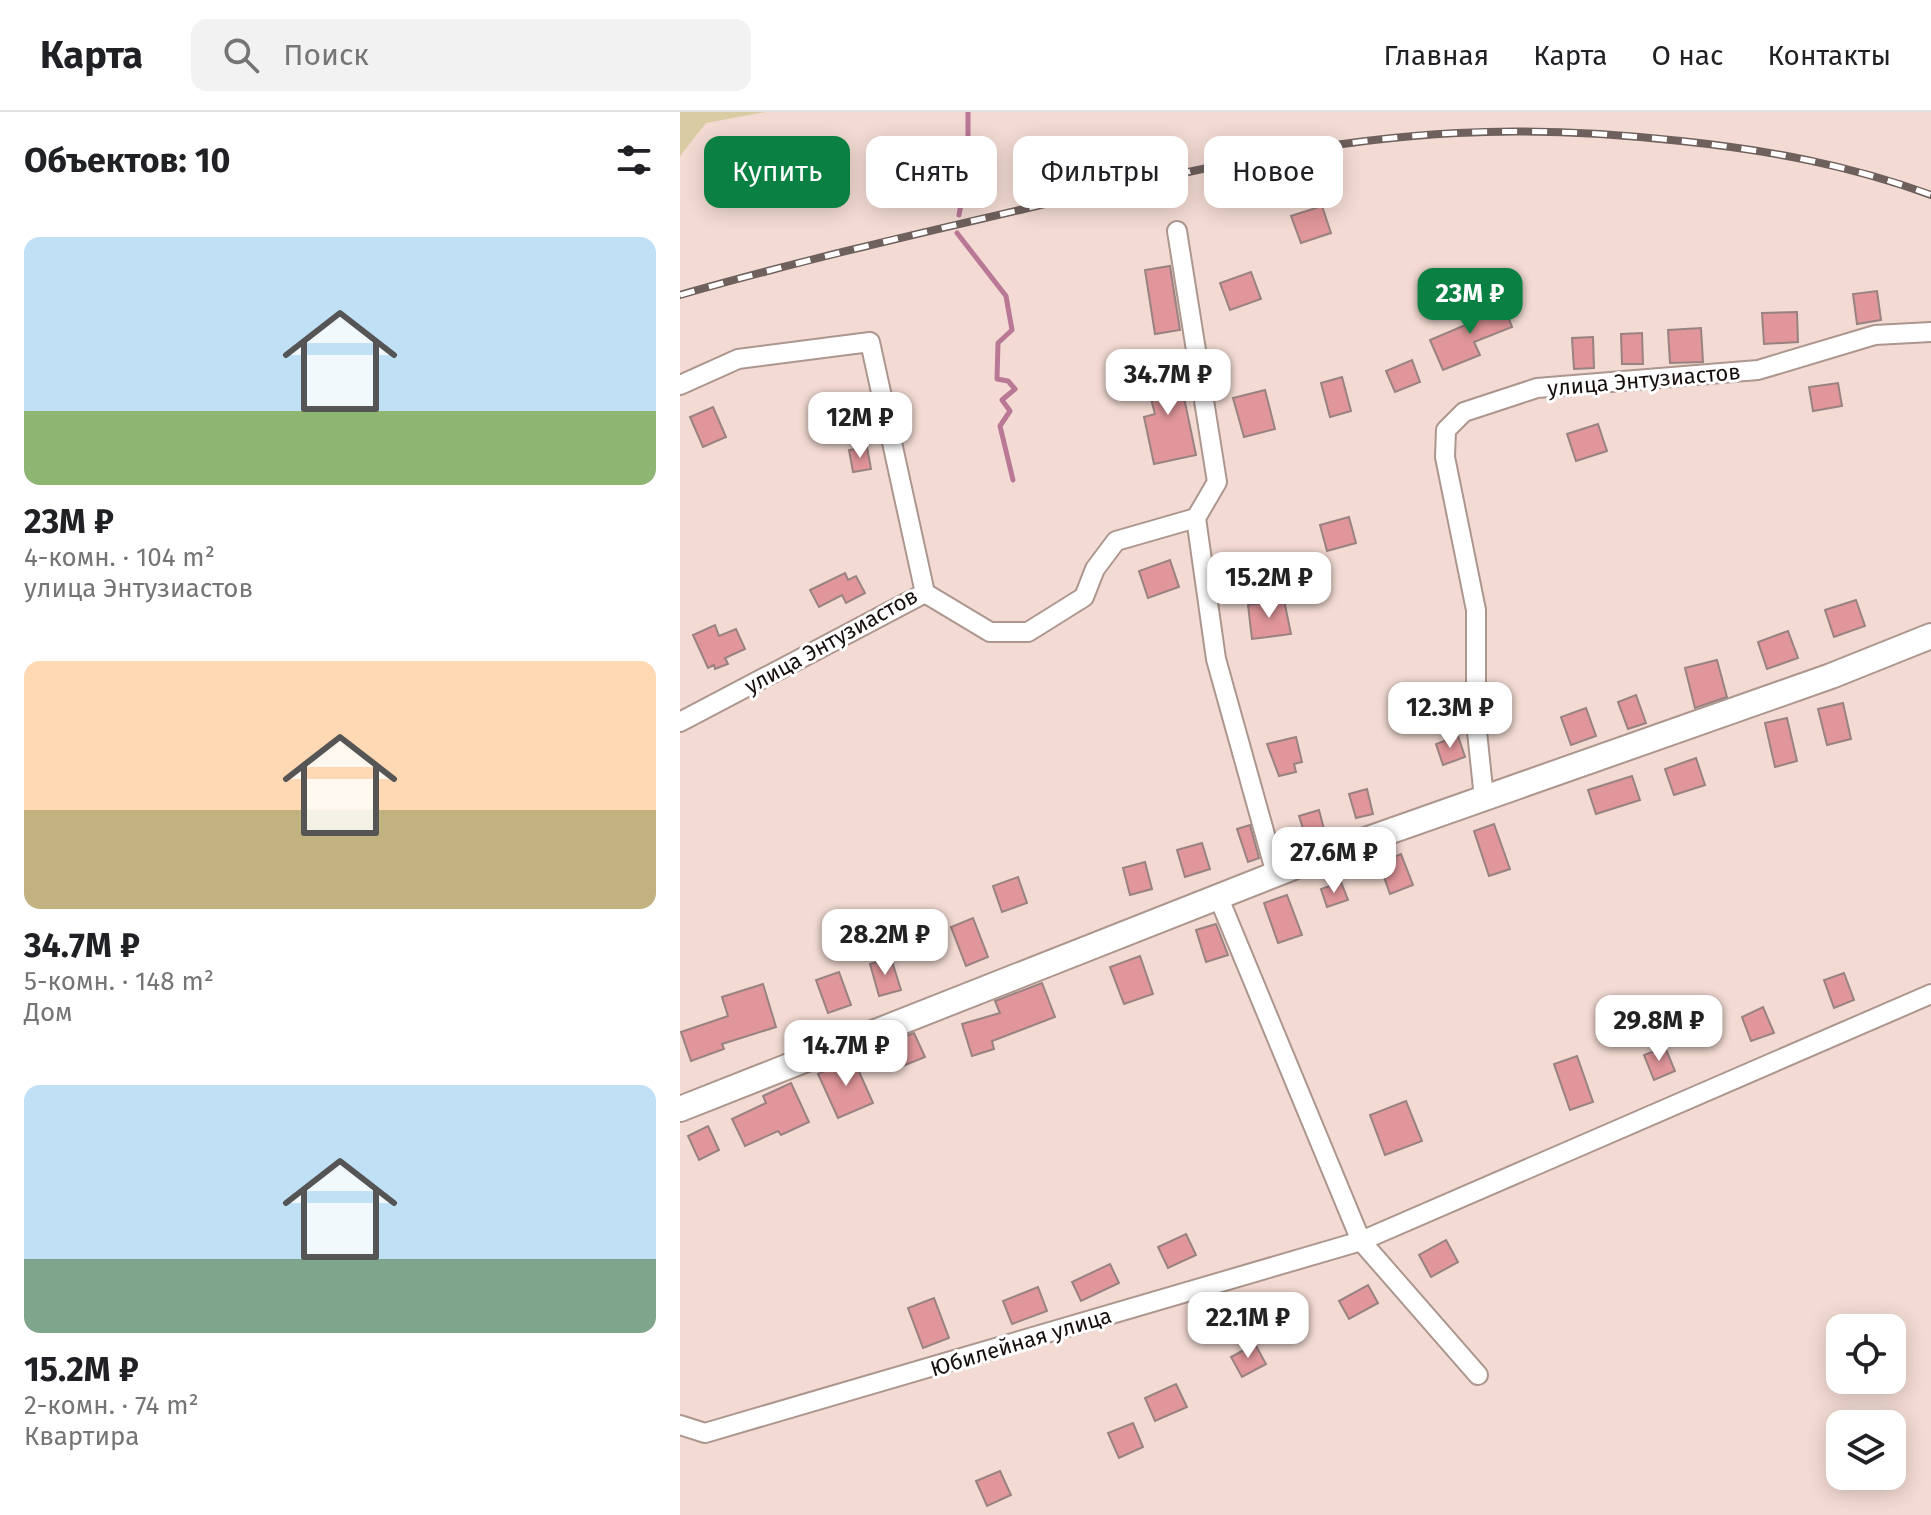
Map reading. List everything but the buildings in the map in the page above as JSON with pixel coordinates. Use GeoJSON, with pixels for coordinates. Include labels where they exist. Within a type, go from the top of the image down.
{"type":"FeatureCollection","features":[{"type":"Feature","properties":{"kind":"street"},"geometry":{"type":"LineString","coordinates":[[1177,231],[1217,482],[1196,518],[1216,659],[1276,874]]}},
{"type":"Feature","properties":{"kind":"street","name":"улица Энтузиастов"},"geometry":{"type":"LineString","coordinates":[[1484,798],[1476,722],[1476,610],[1445,457],[1446,430],[1464,412],[1537,388],[1758,370],[1875,335],[1931,332]]}},
{"type":"Feature","properties":{"kind":"street","name":"улица Энтузиастов"},"geometry":{"type":"LineString","coordinates":[[680,385],[738,359],[870,342],[925,593],[680,722]]}},
{"type":"Feature","properties":{"kind":"street"},"geometry":{"type":"LineString","coordinates":[[925,593],[990,632],[1028,632],[1084,597],[1095,569],[1116,541],[1196,518]]}},
{"type":"Feature","properties":{"kind":"street"},"geometry":{"type":"LineString","coordinates":[[680,1109],[1276,874],[1831,676],[1931,636]]}},
{"type":"Feature","properties":{"kind":"street"},"geometry":{"type":"LineString","coordinates":[[1218,896],[1361,1241],[1478,1375]]}},
{"type":"Feature","properties":{"kind":"street","name":"Юбилейная улица"},"geometry":{"type":"LineString","coordinates":[[680,1425],[705,1433],[1361,1241],[1931,994]]}},
{"type":"Feature","properties":{"kind":"shaded area"},"geometry":{"type":"Polygon","coordinates":[[[680,112],[766,112],[706,123],[680,156],[680,112]]]}},
{"type":"Feature","properties":{"kind":"waterway"},"geometry":{"type":"LineString","coordinates":[[959,215],[968,167],[968,112]]}},
{"type":"Feature","properties":{"kind":"waterway"},"geometry":{"type":"LineString","coordinates":[[957,233],[1006,296],[1012,330],[998,343],[997,379],[1008,381],[1015,389],[1002,400],[1010,411],[1000,426],[1013,480]]}},
{"type":"Feature","properties":{"kind":"railway"},"geometry":{"type":"LineString","coordinates":[[680,295],[854,249],[1187,172],[1295,151],[1403,137],[1541,132],[1681,141],[1808,160],[1870,175],[1931,195]]}}]}
